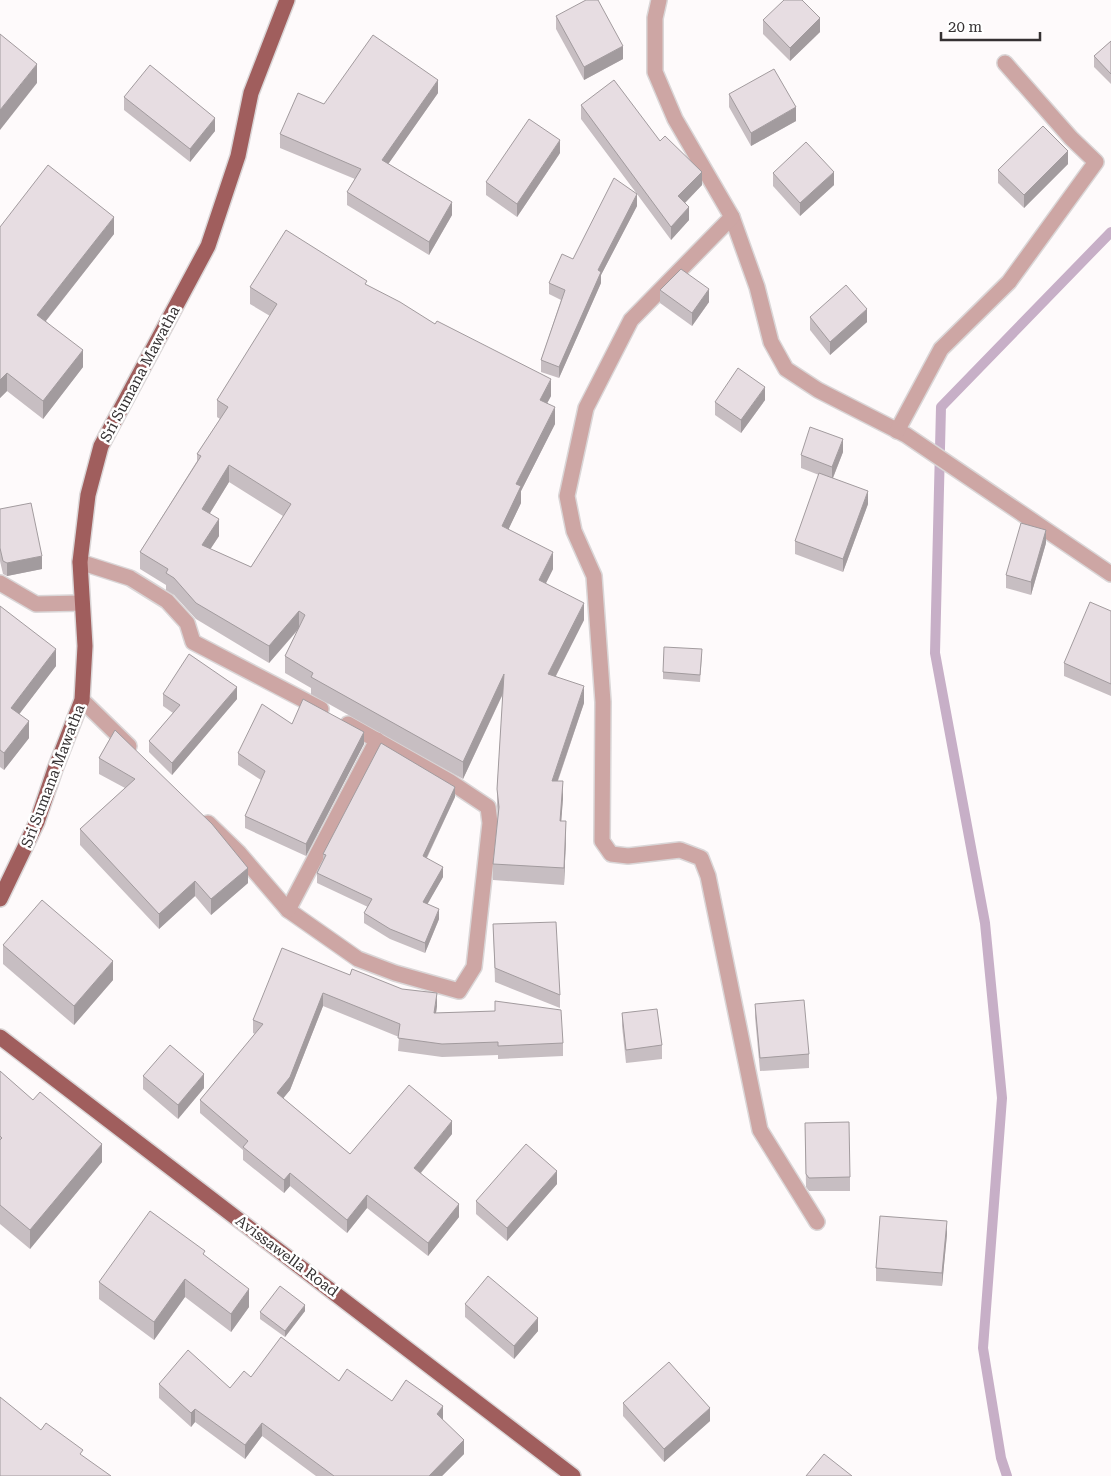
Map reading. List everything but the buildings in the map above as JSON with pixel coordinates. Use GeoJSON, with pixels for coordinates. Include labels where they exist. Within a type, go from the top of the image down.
{"type":"FeatureCollection","features":[{"type":"Feature","properties":{"kind":"main road","name":"Sri Sumana Mawatha"},"geometry":{"type":"LineString","coordinates":[[0,899],[37,822],[82,700],[85,646],[80,562],[88,495],[101,446],[208,246],[238,156],[251,93],[287,0]]}},
{"type":"Feature","properties":{"kind":"main road","name":"Avissawella Road"},"geometry":{"type":"LineString","coordinates":[[0,1036],[573,1476]]}},
{"type":"Feature","properties":{"kind":"street"},"geometry":{"type":"LineString","coordinates":[[660,0],[655,18],[655,72],[675,119],[732,217],[757,287],[771,342],[786,369],[818,390],[901,433],[1111,574]]}},
{"type":"Feature","properties":{"kind":"street"},"geometry":{"type":"LineString","coordinates":[[901,433],[940,349],[1009,282],[1096,162],[1005,63]]}},
{"type":"Feature","properties":{"kind":"street"},"geometry":{"type":"LineString","coordinates":[[732,217],[631,320],[586,408],[567,496],[574,531],[594,576],[603,702],[602,841],[611,854],[628,856],[680,850],[701,858],[708,876],[760,1130],[817,1222]]}},
{"type":"Feature","properties":{"kind":"street"},"geometry":{"type":"LineString","coordinates":[[80,562],[130,578],[167,601],[187,623],[193,642],[377,740],[449,781],[488,807],[490,824],[474,967],[459,991],[395,973],[358,959],[288,910],[239,853],[197,812]]}},
{"type":"Feature","properties":{"kind":"street"},"geometry":{"type":"LineString","coordinates":[[0,583],[36,604],[82,603]]}},
{"type":"Feature","properties":{"kind":"street"},"geometry":{"type":"LineString","coordinates":[[82,700],[142,758]]}},
{"type":"Feature","properties":{"kind":"street"},"geometry":{"type":"LineString","coordinates":[[288,910],[377,740]]}},
{"type":"Feature","properties":{"kind":"waterway"},"geometry":{"type":"LineString","coordinates":[[1007,1476],[1001,1458],[983,1348],[1002,1098],[985,923],[935,653],[941,407],[1111,232]]}}]}
